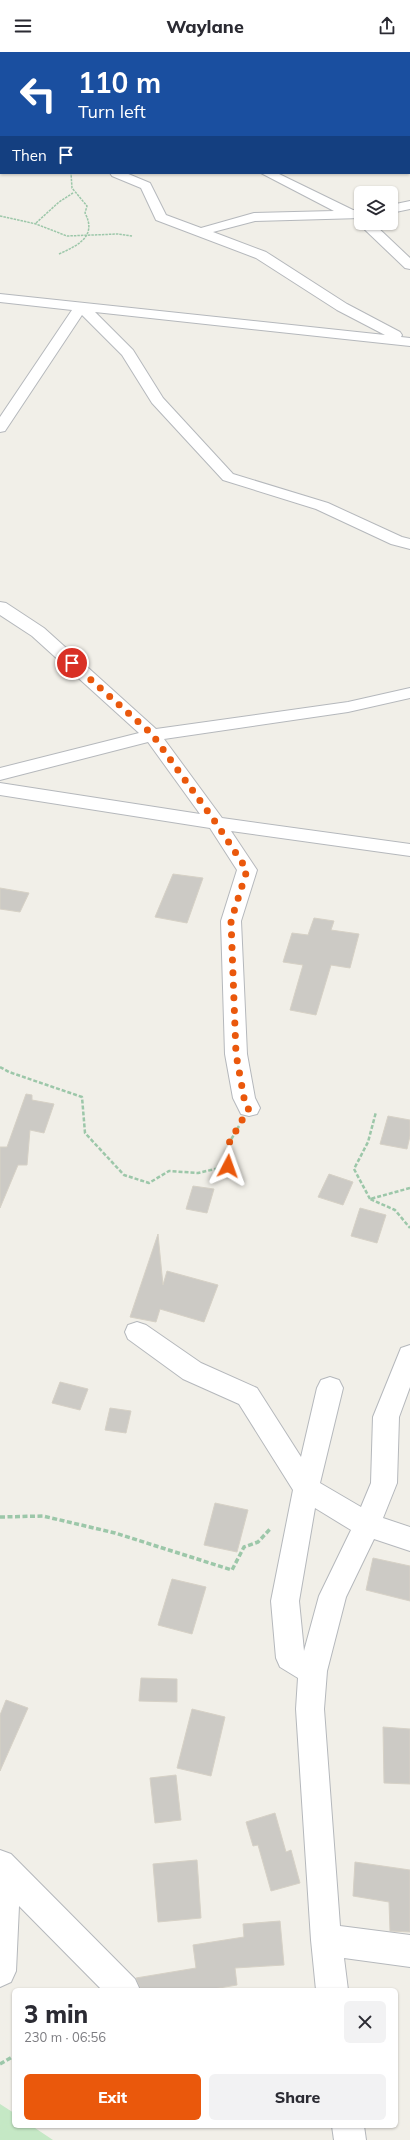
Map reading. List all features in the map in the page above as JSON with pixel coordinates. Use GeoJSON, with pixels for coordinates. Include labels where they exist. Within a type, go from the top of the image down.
{"type":"FeatureCollection","features":[{"type":"Feature","properties":{"kind":"street"},"geometry":{"type":"LineString","coordinates":[[118,174],[146,186],[161,217],[261,255],[342,307],[389,333],[410,338]]}},
{"type":"Feature","properties":{"kind":"street"},"geometry":{"type":"LineString","coordinates":[[269,174],[354,214]]}},
{"type":"Feature","properties":{"kind":"street"},"geometry":{"type":"LineString","coordinates":[[398,208],[410,205]]}},
{"type":"Feature","properties":{"kind":"street"},"geometry":{"type":"LineString","coordinates":[[200,232],[254,217],[354,216]]}},
{"type":"Feature","properties":{"kind":"street"},"geometry":{"type":"LineString","coordinates":[[373,230],[410,265]]}},
{"type":"Feature","properties":{"kind":"street"},"geometry":{"type":"LineString","coordinates":[[0,298],[410,342]]}},
{"type":"Feature","properties":{"kind":"street"},"geometry":{"type":"LineString","coordinates":[[0,428],[81,306]]}},
{"type":"Feature","properties":{"kind":"street"},"geometry":{"type":"LineString","coordinates":[[81,306],[128,353],[157,400],[228,477],[322,506],[397,541],[410,544]]}},
{"type":"Feature","properties":{"kind":"street"},"geometry":{"type":"LineString","coordinates":[[0,607],[38,632],[152,734],[216,823],[247,870],[231,921],[236,1054],[244,1098],[249,1108]]}},
{"type":"Feature","properties":{"kind":"street"},"geometry":{"type":"LineString","coordinates":[[0,774],[152,734],[348,707],[410,693]]}},
{"type":"Feature","properties":{"kind":"street"},"geometry":{"type":"LineString","coordinates":[[0,789],[216,823],[410,850]]}},
{"type":"Feature","properties":{"kind":"street"},"geometry":{"type":"LineString","coordinates":[[137,1332],[192,1371],[248,1396],[306,1488],[367,1526],[410,1539]]}},
{"type":"Feature","properties":{"kind":"street"},"geometry":{"type":"LineString","coordinates":[[332,1988],[326,1940],[310,1710],[313,1671],[334,1596],[367,1526],[384,1483],[386,1417],[410,1355]]}},
{"type":"Feature","properties":{"kind":"street"},"geometry":{"type":"LineString","coordinates":[[313,1671],[290,1658],[285,1601],[306,1488],[330,1388]]}},
{"type":"Feature","properties":{"kind":"street"},"geometry":{"type":"LineString","coordinates":[[0,1865],[122,1988]]}},
{"type":"Feature","properties":{"kind":"street"},"geometry":{"type":"LineString","coordinates":[[0,1872],[4,1900],[0,1971]]}},
{"type":"Feature","properties":{"kind":"street"},"geometry":{"type":"LineString","coordinates":[[326,1940],[410,1951]]}},
{"type":"Feature","properties":{"kind":"street"},"geometry":{"type":"LineString","coordinates":[[348,2128],[350,2140]]}},
{"type":"Feature","properties":{"kind":"path"},"geometry":{"type":"LineString","coordinates":[[60,254],[77,246],[90,230],[90,223],[85,213],[87,206],[73,193],[69,180],[72,174]]}},
{"type":"Feature","properties":{"kind":"path"},"geometry":{"type":"LineString","coordinates":[[36,224],[49,214],[66,196],[73,193]]}},
{"type":"Feature","properties":{"kind":"path"},"geometry":{"type":"LineString","coordinates":[[0,216],[36,224],[67,236],[118,234],[132,236]]}},
{"type":"Feature","properties":{"kind":"path"},"geometry":{"type":"LineString","coordinates":[[0,1066],[9,1072],[82,1097],[85,1133],[124,1175],[149,1183],[169,1171],[198,1173],[228,1166],[229,1143],[249,1108]]}},
{"type":"Feature","properties":{"kind":"path"},"geometry":{"type":"LineString","coordinates":[[376,1112],[372,1133],[364,1156],[354,1169],[370,1199],[395,1210],[410,1228]]}},
{"type":"Feature","properties":{"kind":"path"},"geometry":{"type":"LineString","coordinates":[[370,1199],[410,1188]]}},
{"type":"Feature","properties":{"kind":"path"},"geometry":{"type":"LineString","coordinates":[[0,1517],[43,1516],[115,1533],[232,1570],[244,1547],[258,1542],[274,1524]]}},
{"type":"Feature","properties":{"kind":"path"},"geometry":{"type":"LineString","coordinates":[[0,2064],[12,2057]]}},
{"type":"Feature","properties":{"kind":"green space"},"geometry":{"type":"Polygon","coordinates":[[[0,2104],[12,2112],[12,2128],[35,2128],[53,2140],[0,2140],[0,2104]]]}},
{"type":"Feature","properties":{"kind":"building"},"geometry":{"type":"Polygon","coordinates":[[[173,874],[203,878],[187,923],[155,917],[173,874]]]}},
{"type":"Feature","properties":{"kind":"building"},"geometry":{"type":"Polygon","coordinates":[[[0,888],[29,893],[20,912],[0,909],[0,888]]]}},
{"type":"Feature","properties":{"kind":"building"},"geometry":{"type":"Polygon","coordinates":[[[314,918],[334,921],[331,930],[359,934],[350,968],[331,965],[316,1015],[290,1010],[303,965],[283,962],[292,933],[308,935],[314,918]]]}},
{"type":"Feature","properties":{"kind":"building"},"geometry":{"type":"Polygon","coordinates":[[[26,1094],[32,1095],[32,1100],[54,1104],[44,1133],[30,1130],[27,1165],[18,1165],[0,1208],[0,1147],[7,1147],[26,1094]]]}},
{"type":"Feature","properties":{"kind":"building"},"geometry":{"type":"Polygon","coordinates":[[[388,1116],[410,1120],[410,1136],[407,1149],[380,1144],[388,1116]]]}},
{"type":"Feature","properties":{"kind":"building"},"geometry":{"type":"Polygon","coordinates":[[[329,1174],[353,1182],[343,1205],[318,1197],[329,1174]]]}},
{"type":"Feature","properties":{"kind":"building"},"geometry":{"type":"Polygon","coordinates":[[[193,1186],[214,1189],[207,1213],[186,1209],[193,1186]]]}},
{"type":"Feature","properties":{"kind":"building"},"geometry":{"type":"Polygon","coordinates":[[[360,1208],[386,1215],[377,1243],[351,1236],[360,1208]]]}},
{"type":"Feature","properties":{"kind":"building"},"geometry":{"type":"Polygon","coordinates":[[[158,1234],[163,1285],[167,1271],[218,1285],[204,1322],[160,1309],[156,1322],[130,1317],[158,1234]]]}},
{"type":"Feature","properties":{"kind":"building"},"geometry":{"type":"Polygon","coordinates":[[[60,1382],[88,1389],[80,1410],[52,1403],[60,1382]]]}},
{"type":"Feature","properties":{"kind":"building"},"geometry":{"type":"Polygon","coordinates":[[[110,1408],[131,1411],[126,1433],[105,1430],[110,1408]]]}},
{"type":"Feature","properties":{"kind":"building"},"geometry":{"type":"Polygon","coordinates":[[[215,1503],[248,1510],[237,1552],[204,1545],[215,1503]]]}},
{"type":"Feature","properties":{"kind":"building"},"geometry":{"type":"Polygon","coordinates":[[[373,1558],[410,1566],[410,1601],[366,1590],[373,1558]]]}},
{"type":"Feature","properties":{"kind":"building"},"geometry":{"type":"Polygon","coordinates":[[[172,1579],[206,1587],[192,1634],[158,1625],[172,1579]]]}},
{"type":"Feature","properties":{"kind":"building"},"geometry":{"type":"Polygon","coordinates":[[[141,1678],[177,1679],[177,1702],[139,1701],[141,1678]]]}},
{"type":"Feature","properties":{"kind":"building"},"geometry":{"type":"Polygon","coordinates":[[[6,1700],[28,1708],[0,1771],[0,1715],[6,1700]]]}},
{"type":"Feature","properties":{"kind":"building"},"geometry":{"type":"Polygon","coordinates":[[[192,1709],[225,1717],[211,1776],[177,1768],[192,1709]]]}},
{"type":"Feature","properties":{"kind":"building"},"geometry":{"type":"Polygon","coordinates":[[[383,1727],[410,1729],[410,1784],[384,1783],[383,1727]]]}},
{"type":"Feature","properties":{"kind":"building"},"geometry":{"type":"Polygon","coordinates":[[[176,1775],[181,1820],[155,1823],[150,1778],[176,1775]]]}},
{"type":"Feature","properties":{"kind":"building"},"geometry":{"type":"Polygon","coordinates":[[[275,1813],[286,1852],[291,1850],[300,1883],[271,1891],[258,1845],[253,1846],[246,1822],[275,1813]]]}},
{"type":"Feature","properties":{"kind":"building"},"geometry":{"type":"Polygon","coordinates":[[[197,1860],[201,1918],[158,1922],[153,1864],[197,1860]]]}},
{"type":"Feature","properties":{"kind":"building"},"geometry":{"type":"Polygon","coordinates":[[[355,1862],[410,1870],[410,1932],[390,1931],[389,1902],[353,1896],[355,1862]]]}},
{"type":"Feature","properties":{"kind":"building"},"geometry":{"type":"Polygon","coordinates":[[[280,1921],[284,1965],[235,1968],[237,1985],[219,1988],[140,1988],[136,1978],[196,1968],[193,1945],[244,1937],[243,1924],[280,1921]]]}},
{"type":"Feature","properties":{"kind":"route"},"geometry":{"type":"LineString","coordinates":[[72,663],[152,734],[216,823],[247,870],[231,921],[236,1054],[244,1098],[249,1108],[229,1143],[228,1166]]}}]}
